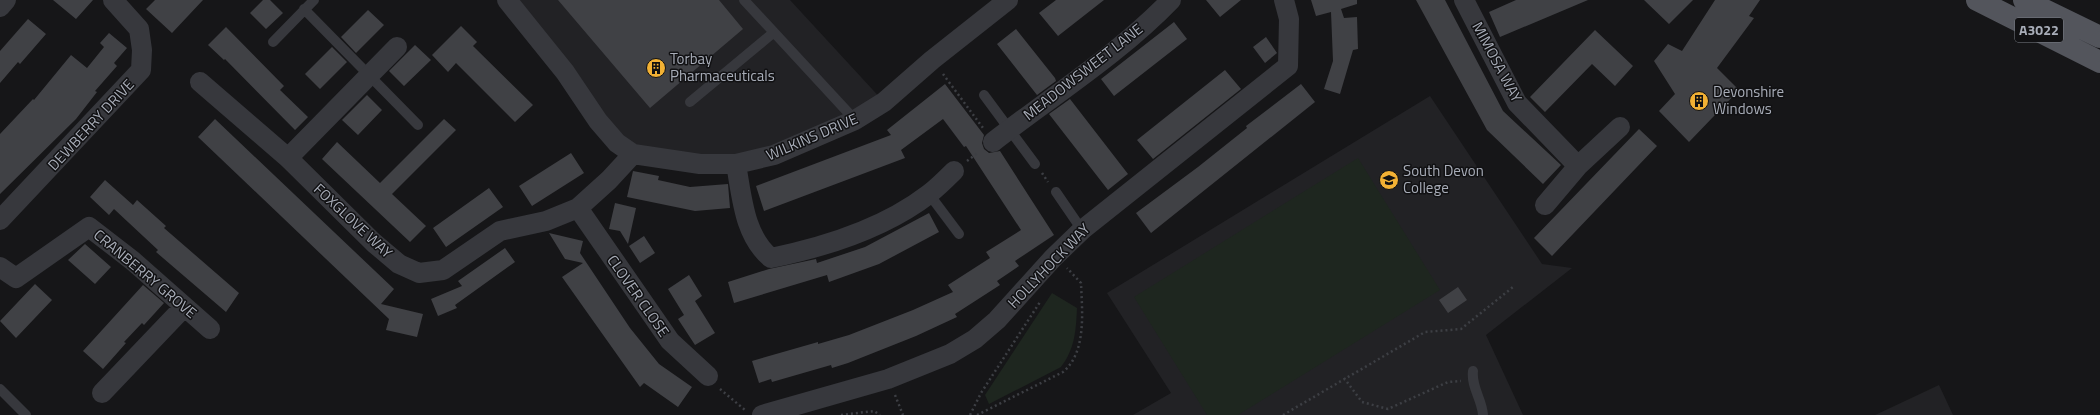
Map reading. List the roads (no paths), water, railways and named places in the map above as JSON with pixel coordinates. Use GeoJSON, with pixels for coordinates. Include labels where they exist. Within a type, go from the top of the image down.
{"type":"FeatureCollection","features":[{"type":"Feature","properties":{"kind":"main road","name":"A3022"},"geometry":{"type":"LineString","coordinates":[[1977,0],[2100,62]]}},
{"type":"Feature","properties":{"kind":"main road","name":"A3022"},"geometry":{"type":"LineString","coordinates":[[2024,0],[2100,37]]}},
{"type":"Feature","properties":{"kind":"street"},"geometry":{"type":"LineString","coordinates":[[0,7],[6,0]]}},
{"type":"Feature","properties":{"kind":"street","name":"DEWBERRY DRIVE"},"geometry":{"type":"LineString","coordinates":[[0,220],[141,70],[142,50],[139,29],[113,0]]}},
{"type":"Feature","properties":{"kind":"street","name":"WILKINS DRIVE"},"geometry":{"type":"LineString","coordinates":[[506,0],[565,72],[598,121],[617,144],[633,154],[700,164],[736,164],[774,155],[854,120],[884,102],[932,60],[1008,0]]}},
{"type":"Feature","properties":{"kind":"street","name":"MEADOWSWEET LANE"},"geometry":{"type":"LineString","coordinates":[[993,142],[1082,75],[1156,16],[1171,0]]}},
{"type":"Feature","properties":{"kind":"street","name":"HOLLYHOCK WAY"},"geometry":{"type":"LineString","coordinates":[[754,413],[888,379],[950,354],[974,339],[998,320],[1053,258],[1082,230],[1288,66],[1289,20],[1284,0]]}},
{"type":"Feature","properties":{"kind":"street","name":"MIMOSA WAY"},"geometry":{"type":"LineString","coordinates":[[1472,2],[1517,103],[1578,166]]}},
{"type":"Feature","properties":{"kind":"street"},"geometry":{"type":"LineString","coordinates":[[288,158],[397,47]]}},
{"type":"Feature","properties":{"kind":"street","name":"FOXGLOVE WAY"},"geometry":{"type":"LineString","coordinates":[[200,82],[288,158],[374,244],[399,264],[419,273],[443,270],[500,231],[546,221],[578,208],[609,180],[633,154]]}},
{"type":"Feature","properties":{"kind":"street"},"geometry":{"type":"LineString","coordinates":[[1545,205],[1578,166],[1620,127]]}},
{"type":"Feature","properties":{"kind":"street"},"geometry":{"type":"LineString","coordinates":[[736,164],[747,223],[762,251],[772,258],[795,253],[844,237],[888,220],[929,194],[954,171]]}},
{"type":"Feature","properties":{"kind":"street","name":"CLOVER CLOSE"},"geometry":{"type":"LineString","coordinates":[[578,208],[670,341],[708,376]]}},
{"type":"Feature","properties":{"kind":"street","name":"CRANBERRY GROVE"},"geometry":{"type":"LineString","coordinates":[[0,267],[16,278],[89,227],[133,262],[210,329]]}},
{"type":"Feature","properties":{"kind":"street"},"geometry":{"type":"LineString","coordinates":[[102,394],[184,306]]}},
{"type":"Feature","properties":{"kind":"lane"},"geometry":{"type":"LineString","coordinates":[[273,42],[314,0]]}},
{"type":"Feature","properties":{"kind":"lane"},"geometry":{"type":"LineString","coordinates":[[744,0],[854,120]]}},
{"type":"Feature","properties":{"kind":"lane"},"geometry":{"type":"LineString","coordinates":[[304,9],[368,76],[418,125]]}},
{"type":"Feature","properties":{"kind":"lane"},"geometry":{"type":"LineString","coordinates":[[690,102],[773,33]]}},
{"type":"Feature","properties":{"kind":"lane"},"geometry":{"type":"LineString","coordinates":[[984,95],[1036,164]]}},
{"type":"Feature","properties":{"kind":"lane"},"geometry":{"type":"LineString","coordinates":[[1056,192],[1082,230]]}},
{"type":"Feature","properties":{"kind":"lane"},"geometry":{"type":"LineString","coordinates":[[929,194],[959,234]]}},
{"type":"Feature","properties":{"kind":"lane"},"geometry":{"type":"LineString","coordinates":[[1473,376],[1483,408],[1483,415]]}},
{"type":"Feature","properties":{"kind":"lane"},"geometry":{"type":"LineString","coordinates":[[0,389],[26,415]]}},
{"type":"Feature","properties":{"kind":"place","name":"Torbay Pharmaceuticals"},"geometry":{"type":"Point","coordinates":[656,68]}},
{"type":"Feature","properties":{"kind":"place","name":"Devonshire Windows"},"geometry":{"type":"Point","coordinates":[1699,101]}},
{"type":"Feature","properties":{"kind":"place","name":"South Devon College"},"geometry":{"type":"Point","coordinates":[1389,180]}}]}
